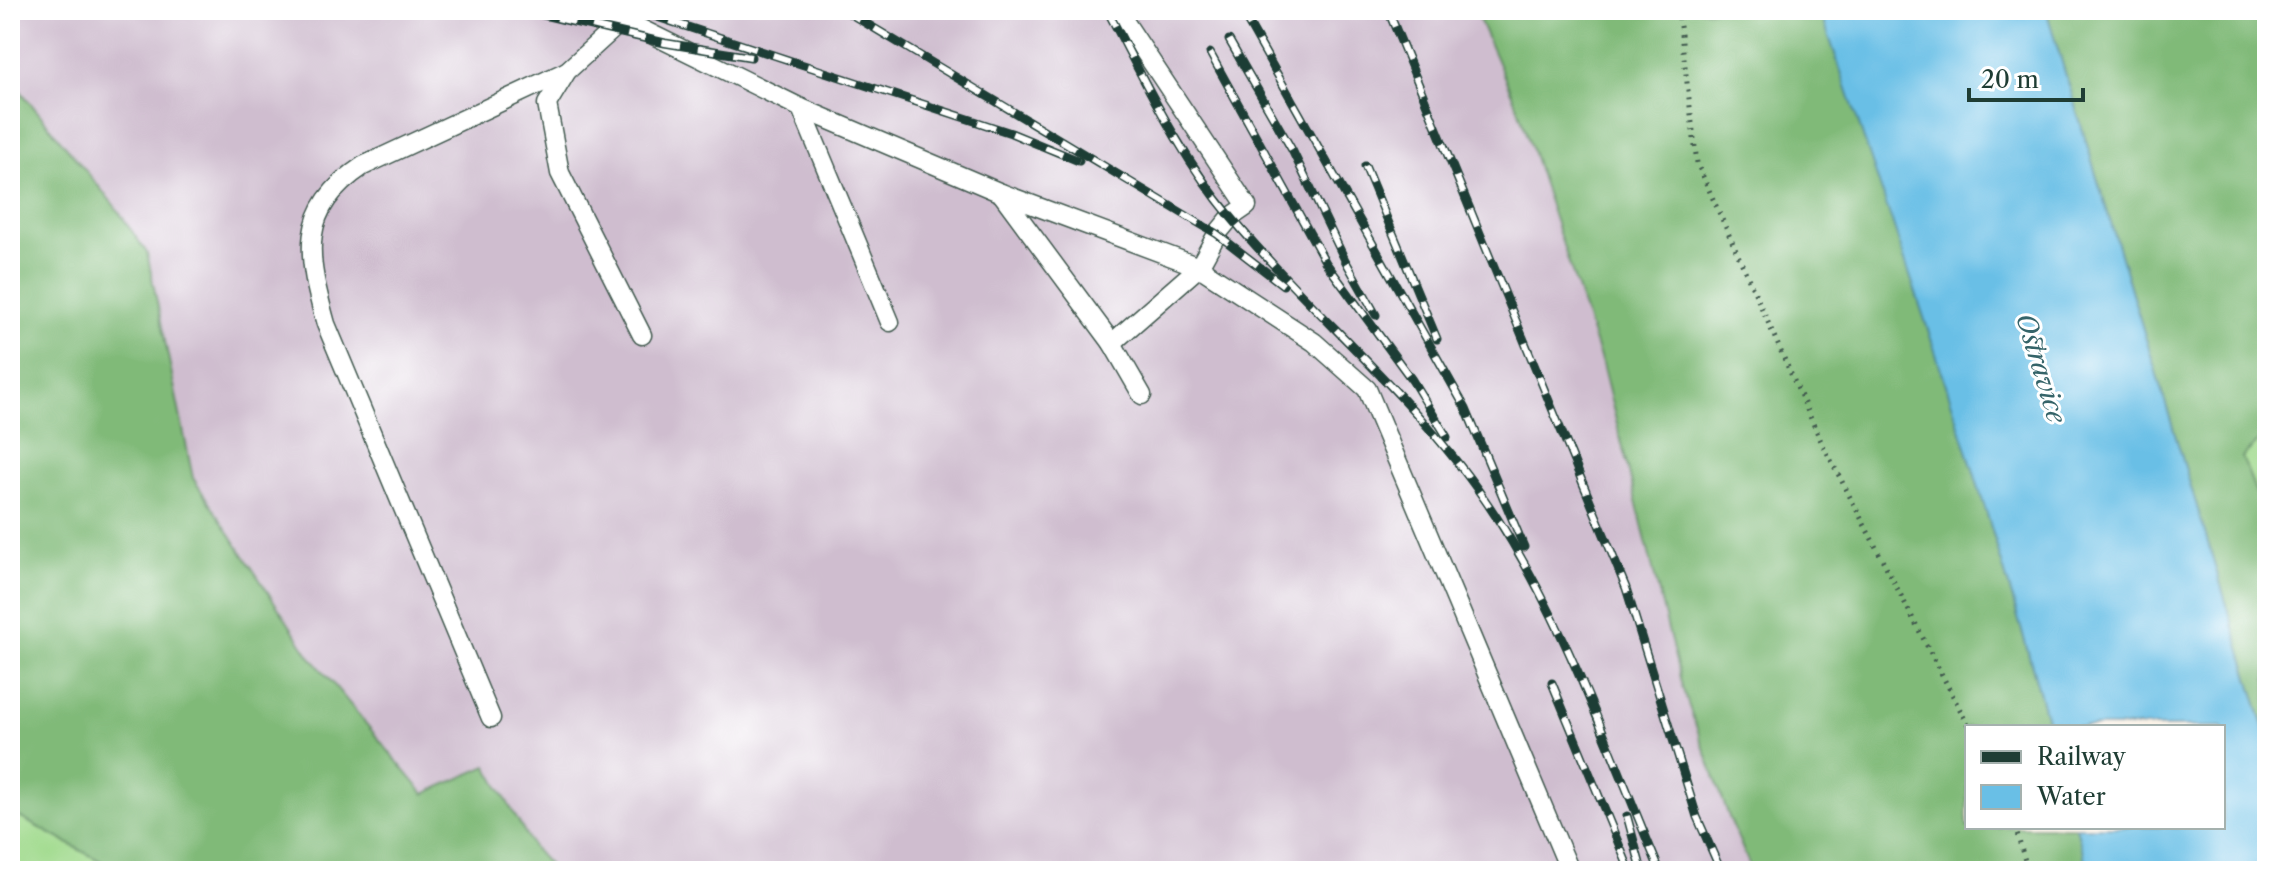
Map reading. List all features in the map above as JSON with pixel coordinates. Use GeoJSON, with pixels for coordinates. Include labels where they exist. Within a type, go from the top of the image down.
{"type":"FeatureCollection","features":[{"type":"Feature","properties":{"kind":"lane"},"geometry":{"type":"LineString","coordinates":[[592,10],[625,15],[665,43],[801,108],[1001,193],[1199,267],[1314,342],[1367,389],[1570,871]]}},
{"type":"Feature","properties":{"kind":"lane"},"geometry":{"type":"LineString","coordinates":[[1112,343],[1199,267],[1217,234],[1231,217],[1247,206],[1117,10]]}},
{"type":"Feature","properties":{"kind":"lane"},"geometry":{"type":"LineString","coordinates":[[625,15],[567,71],[547,104],[560,173],[642,335]]}},
{"type":"Feature","properties":{"kind":"lane"},"geometry":{"type":"LineString","coordinates":[[491,718],[326,324],[313,276],[311,252],[319,212],[329,194],[344,178],[363,166],[567,71]]}},
{"type":"Feature","properties":{"kind":"lane"},"geometry":{"type":"LineString","coordinates":[[801,108],[890,322]]}},
{"type":"Feature","properties":{"kind":"lane"},"geometry":{"type":"LineString","coordinates":[[1001,193],[1112,343],[1142,395]]}},
{"type":"Feature","properties":{"kind":"path"},"geometry":{"type":"LineString","coordinates":[[1678,10],[1697,163],[1820,439],[1968,725]]}},
{"type":"Feature","properties":{"kind":"path"},"geometry":{"type":"LineString","coordinates":[[2016,829],[2028,871]]}},
{"type":"Feature","properties":{"kind":"shaded area"},"geometry":{"type":"Polygon","coordinates":[[[10,10],[1475,10],[1518,108],[1602,364],[1683,690],[1752,871],[554,871],[534,849],[424,795],[310,656],[193,478],[147,253],[114,205],[10,78],[10,10]]]}},
{"type":"Feature","properties":{"kind":"green space"},"geometry":{"type":"Polygon","coordinates":[[[1475,10],[1820,10],[1969,456],[2048,725],[1965,725],[1965,829],[2077,829],[2088,871],[1752,871],[1683,690],[1602,364],[1518,108],[1475,10]]]}},
{"type":"Feature","properties":{"kind":"green space"},"geometry":{"type":"Polygon","coordinates":[[[2046,10],[2267,10],[2267,433],[2242,457],[2267,521],[2267,737],[2046,10]]]}},
{"type":"Feature","properties":{"kind":"green space"},"geometry":{"type":"Polygon","coordinates":[[[10,78],[114,205],[147,253],[193,478],[310,656],[424,794],[487,766],[534,849],[554,871],[119,871],[10,812],[10,78]]]}},
{"type":"Feature","properties":{"kind":"green space"},"geometry":{"type":"Polygon","coordinates":[[[2267,433],[2267,521],[2242,457],[2267,433]]]}},
{"type":"Feature","properties":{"kind":"green space"},"geometry":{"type":"Polygon","coordinates":[[[10,812],[119,871],[10,871],[10,812]]]}},
{"type":"Feature","properties":{"kind":"water","name":"Ostravice"},"geometry":{"type":"Polygon","coordinates":[[[1820,10],[2046,10],[2267,737],[2267,871],[2088,871],[2077,829],[2225,829],[2225,725],[2048,725],[1969,456],[1820,10]]]}},
{"type":"Feature","properties":{"kind":"railway"},"geometry":{"type":"LineString","coordinates":[[522,10],[665,43],[751,57]]}},
{"type":"Feature","properties":{"kind":"railway"},"geometry":{"type":"LineString","coordinates":[[636,10],[1011,133],[1079,161]]}},
{"type":"Feature","properties":{"kind":"railway"},"geometry":{"type":"LineString","coordinates":[[844,10],[1217,234],[1283,285]]}},
{"type":"Feature","properties":{"kind":"railway"},"geometry":{"type":"LineString","coordinates":[[1107,10],[1164,117],[1212,193],[1262,253],[1426,425],[1485,500],[1512,542],[1582,681],[1660,871]]}},
{"type":"Feature","properties":{"kind":"railway"},"geometry":{"type":"LineString","coordinates":[[1241,10],[1466,409],[1524,547]]}},
{"type":"Feature","properties":{"kind":"railway"},"geometry":{"type":"LineString","coordinates":[[1388,10],[1626,588],[1697,817],[1721,871]]}},
{"type":"Feature","properties":{"kind":"railway"},"geometry":{"type":"LineString","coordinates":[[1229,40],[1292,150],[1345,260],[1376,315]]}},
{"type":"Feature","properties":{"kind":"railway"},"geometry":{"type":"LineString","coordinates":[[1210,53],[1326,263],[1412,380],[1447,437]]}},
{"type":"Feature","properties":{"kind":"railway"},"geometry":{"type":"LineString","coordinates":[[1365,166],[1437,339]]}},
{"type":"Feature","properties":{"kind":"railway"},"geometry":{"type":"LineString","coordinates":[[1552,683],[1630,871]]}},
{"type":"Feature","properties":{"kind":"railway"},"geometry":{"type":"LineString","coordinates":[[1627,816],[1642,871]]}}]}
